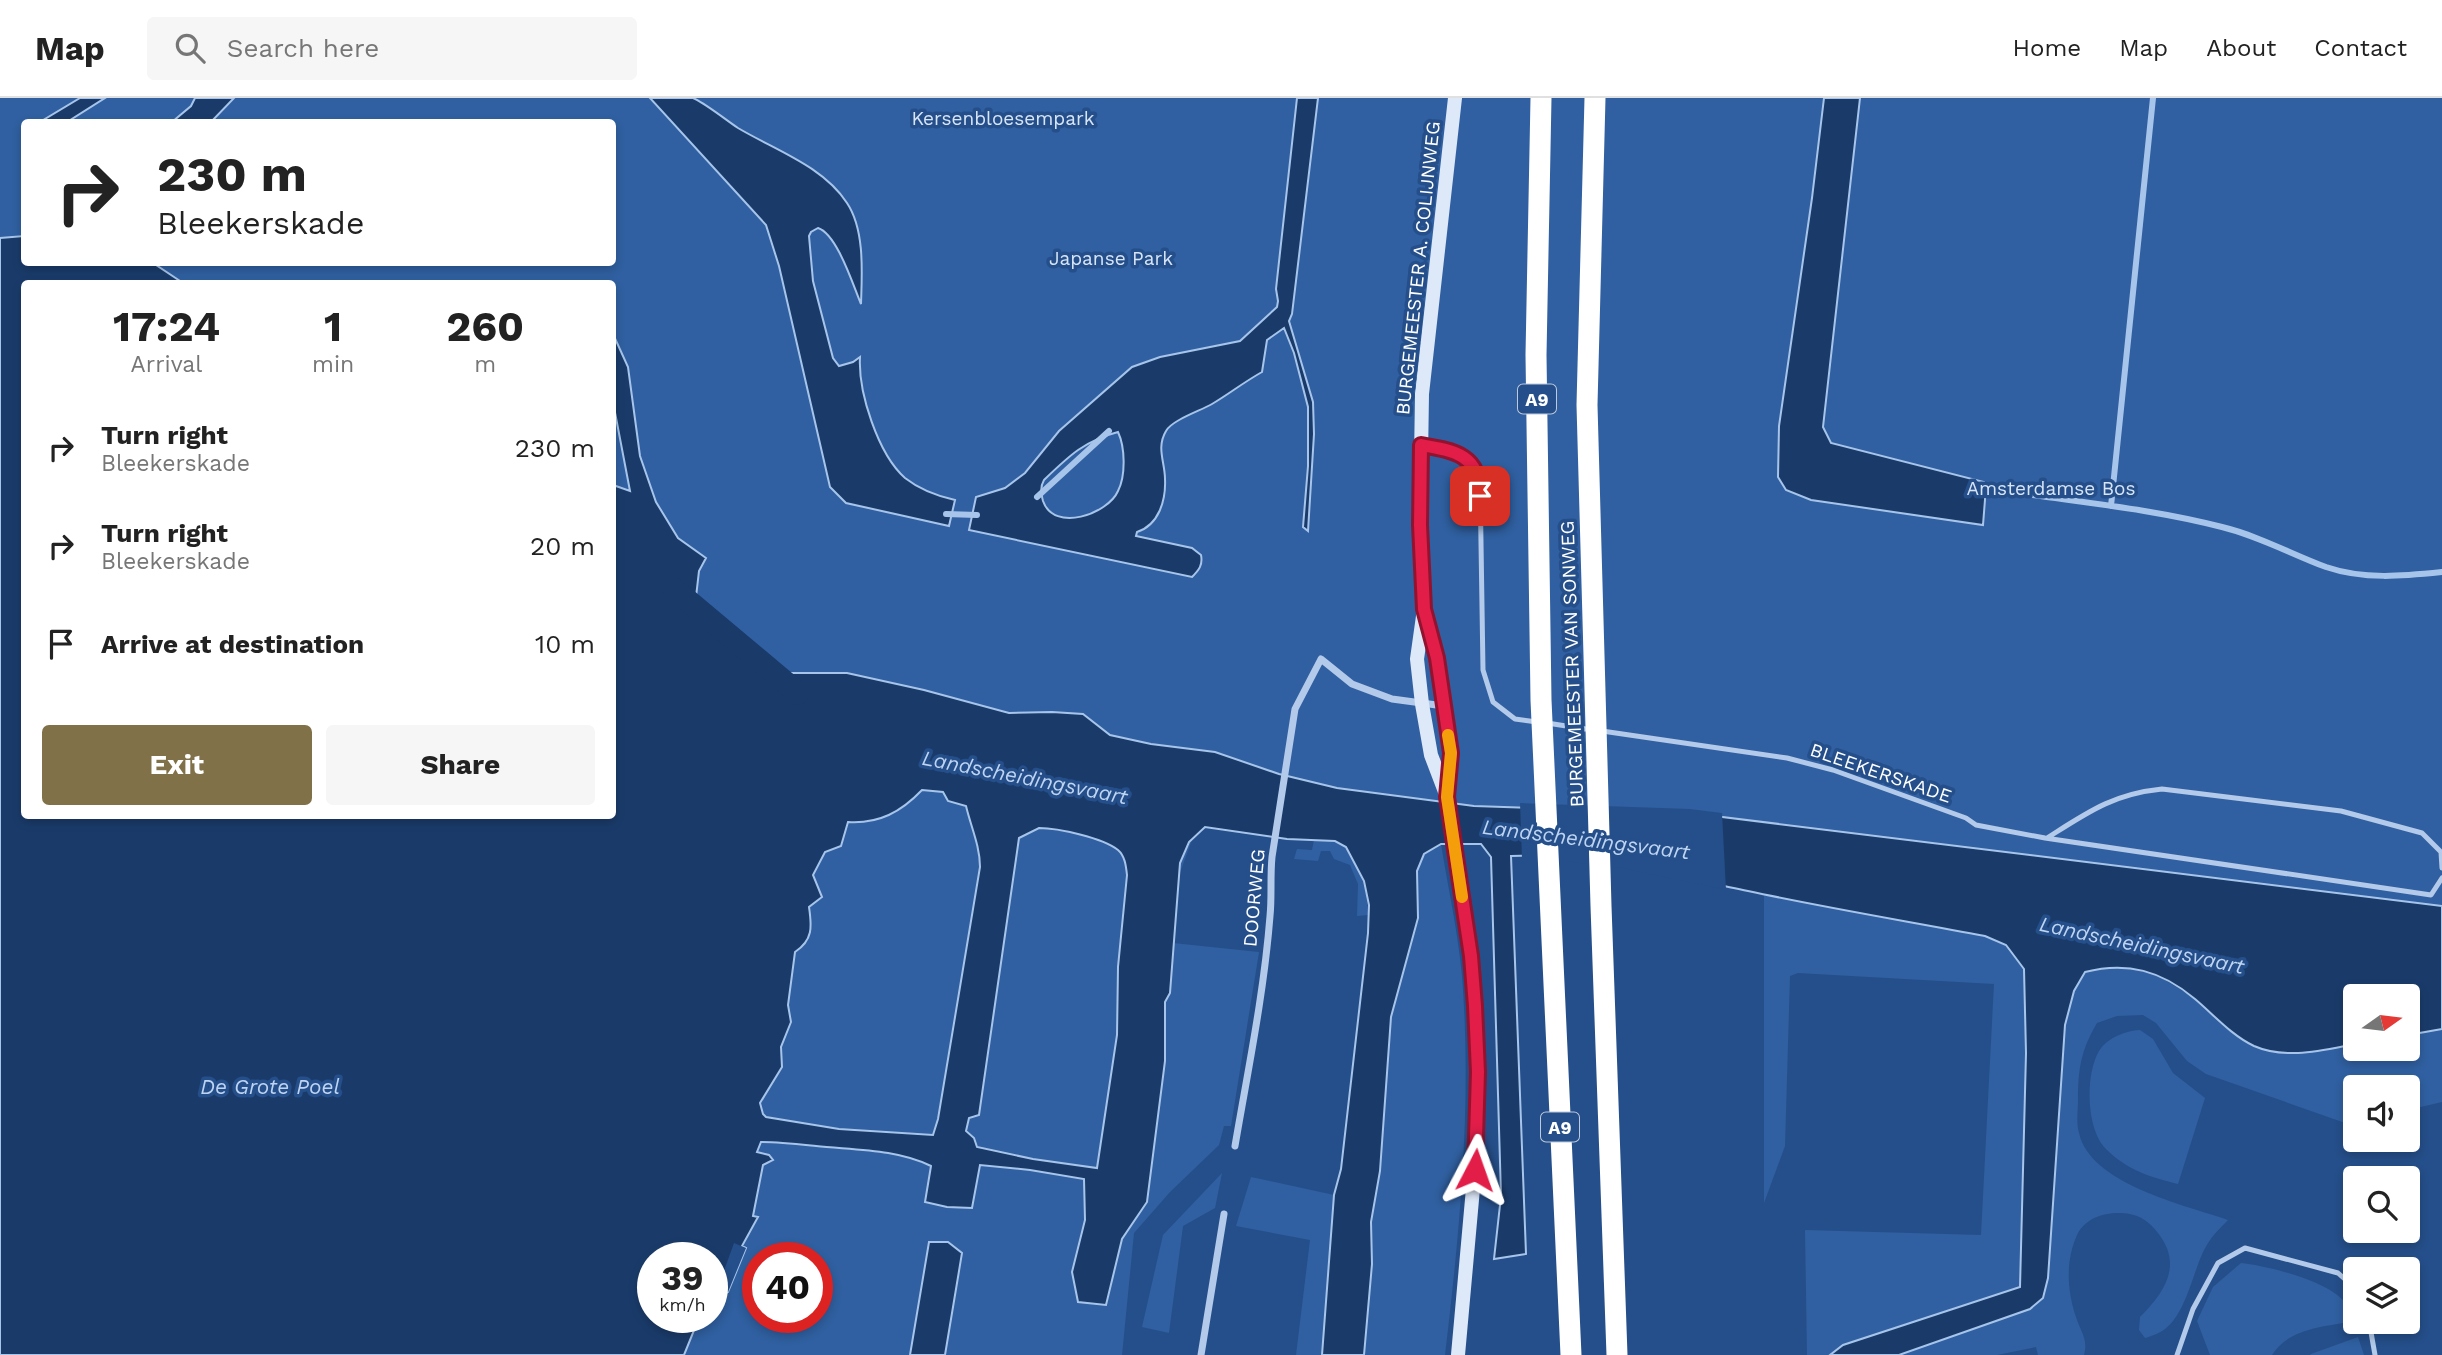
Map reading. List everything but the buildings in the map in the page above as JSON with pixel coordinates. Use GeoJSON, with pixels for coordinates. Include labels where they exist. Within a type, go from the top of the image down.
{"type":"FeatureCollection","features":[{"type":"Feature","properties":{"kind":"highway","name":"BURGEMEESTER VAN SONWEG"},"geometry":{"type":"LineString","coordinates":[[1541,98],[1536,355],[1541,700],[1571,1355]]}},
{"type":"Feature","properties":{"kind":"highway","name":"BURGEMEESTER VAN SONWEG"},"geometry":{"type":"LineString","coordinates":[[1595,98],[1587,405],[1617,1355]]}},
{"type":"Feature","properties":{"kind":"street","name":"BURGEMEESTER A. COLIJNWEG"},"geometry":{"type":"LineString","coordinates":[[1455,98],[1426,357],[1420,525],[1424,609],[1418,659],[1431,755],[1447,797],[1471,956],[1478,1072],[1476,1157],[1458,1355]]}},
{"type":"Feature","properties":{"kind":"street","name":"BURGEMEESTER A. COLIJNWEG"},"geometry":{"type":"LineString","coordinates":[[1424,609],[1437,658],[1451,753],[1447,797]]}},
{"type":"Feature","properties":{"kind":"street","name":"DOORWEG"},"geometry":{"type":"LineString","coordinates":[[1235,1146],[1269,928],[1272,857],[1296,709],[1321,659],[1352,684],[1392,699],[1422,704]]}},
{"type":"Feature","properties":{"kind":"street"},"geometry":{"type":"LineString","coordinates":[[1422,704],[1444,706]]}},
{"type":"Feature","properties":{"kind":"street"},"geometry":{"type":"LineString","coordinates":[[1201,1355],[1224,1214]]}},
{"type":"Feature","properties":{"kind":"lane","name":"BLEEKERSKADE"},"geometry":{"type":"LineString","coordinates":[[1421,445],[1447,450],[1468,459],[1480,478],[1483,670],[1493,702],[1515,719],[1787,758],[1833,770],[1966,818],[1976,825],[2046,838],[2431,895],[2442,878]]}},
{"type":"Feature","properties":{"kind":"lane"},"geometry":{"type":"LineString","coordinates":[[2046,838],[2102,803],[2136,792],[2162,789],[2341,811],[2422,832],[2441,852],[2442,868]]}},
{"type":"Feature","properties":{"kind":"lane"},"geometry":{"type":"LineString","coordinates":[[2177,1355],[2193,1309],[2218,1263],[2245,1248],[2338,1273],[2343,1277]]}},
{"type":"Feature","properties":{"kind":"lane"},"geometry":{"type":"LineString","coordinates":[[2371,1334],[2375,1355]]}},
{"type":"Feature","properties":{"kind":"green space","name":"Amsterdamse Bos"},"geometry":{"type":"Polygon","coordinates":[[[0,98],[2442,98],[2442,925],[1763,822],[1561,806],[1432,811],[1331,799],[1196,829],[1175,886],[1136,1216],[1156,1126],[1165,1061],[1165,1002],[1170,993],[1173,943],[1259,952],[1231,1126],[1224,1126],[1219,1145],[1170,1192],[1134,1233],[1122,1355],[0,1355],[0,98]]]}},
{"type":"Feature","properties":{"kind":"green space"},"geometry":{"type":"Polygon","coordinates":[[[1314,840],[1339,843],[1351,853],[1362,879],[1368,915],[1357,916],[1358,884],[1350,865],[1334,859],[1330,851],[1321,851],[1318,861],[1294,859],[1297,849],[1312,850],[1314,840]]]}},
{"type":"Feature","properties":{"kind":"green space"},"geometry":{"type":"Polygon","coordinates":[[[1441,844],[1462,976],[1466,1071],[1460,1213],[1445,1355],[1364,1355],[1372,1264],[1371,1222],[1380,1171],[1391,1017],[1418,918],[1417,872],[1424,854],[1441,844]]]}},
{"type":"Feature","properties":{"kind":"green space"},"geometry":{"type":"Polygon","coordinates":[[[1764,895],[1986,936],[2006,945],[2024,969],[2026,1053],[2020,1287],[1843,1345],[1830,1355],[1807,1355],[1805,1230],[1981,1235],[1994,984],[1798,973],[1790,976],[1785,1146],[1764,1203],[1764,895]]]}},
{"type":"Feature","properties":{"kind":"green space"},"geometry":{"type":"Polygon","coordinates":[[[2102,968],[2148,970],[2193,997],[2225,1026],[2255,1046],[2301,1054],[2343,1046],[2343,1061],[2420,1061],[2420,1033],[2442,1029],[2442,1102],[2420,1107],[2420,1075],[2343,1075],[2343,1122],[2206,1074],[2187,1061],[2156,1023],[2143,1015],[2117,1016],[2097,1023],[2084,1051],[2079,1079],[2078,1125],[2087,1151],[2101,1166],[2142,1190],[2228,1220],[2204,1250],[2178,1313],[2165,1329],[2156,1334],[2145,1338],[2139,1330],[2140,1317],[2157,1298],[2168,1278],[2169,1256],[2158,1233],[2146,1221],[2128,1214],[2108,1214],[2090,1220],[2080,1229],[2073,1245],[2069,1266],[2069,1288],[2085,1341],[2084,1355],[2038,1355],[2036,1347],[1997,1355],[1899,1355],[2030,1309],[2043,1298],[2048,1278],[2065,1025],[2074,991],[2084,972],[2102,968]]]}},
{"type":"Feature","properties":{"kind":"green space"},"geometry":{"type":"Polygon","coordinates":[[[2140,1030],[2153,1039],[2173,1073],[2205,1098],[2178,1184],[2148,1175],[2122,1162],[2106,1149],[2094,1129],[2090,1087],[2094,1061],[2107,1042],[2117,1036],[2140,1030]]]}},
{"type":"Feature","properties":{"kind":"green space"},"geometry":{"type":"Polygon","coordinates":[[[1222,1173],[1215,1208],[1183,1226],[1169,1333],[1142,1327],[1163,1235],[1222,1173]]]}},
{"type":"Feature","properties":{"kind":"green space"},"geometry":{"type":"Polygon","coordinates":[[[1251,1177],[1334,1195],[1322,1355],[1296,1355],[1310,1240],[1236,1226],[1251,1177]]]}},
{"type":"Feature","properties":{"kind":"green space"},"geometry":{"type":"Polygon","coordinates":[[[2241,1263],[2282,1271],[2314,1282],[2339,1296],[2343,1300],[2343,1323],[2297,1334],[2279,1346],[2272,1355],[2210,1355],[2197,1321],[2213,1287],[2241,1263]]]}},
{"type":"Feature","properties":{"kind":"green space"},"geometry":{"type":"Polygon","coordinates":[[[2358,1337],[2364,1355],[2310,1355],[2311,1354],[2358,1337]]]}},
{"type":"Feature","properties":{"kind":"water"},"geometry":{"type":"Polygon","coordinates":[[[80,98],[105,98],[72,119],[45,119],[80,98]]]}},
{"type":"Feature","properties":{"kind":"water"},"geometry":{"type":"Polygon","coordinates":[[[195,98],[234,98],[214,119],[176,119],[191,106],[195,98]]]}},
{"type":"Feature","properties":{"kind":"water"},"geometry":{"type":"Polygon","coordinates":[[[650,98],[698,100],[738,128],[812,169],[837,190],[847,203],[860,239],[861,304],[844,261],[832,240],[818,228],[809,236],[813,281],[833,358],[839,366],[860,357],[866,404],[886,454],[910,482],[928,492],[955,500],[949,526],[846,503],[830,487],[779,266],[766,225],[650,98]]]}},
{"type":"Feature","properties":{"kind":"water"},"geometry":{"type":"Polygon","coordinates":[[[1297,98],[1318,98],[1289,321],[1313,402],[1314,434],[1308,531],[1303,527],[1308,466],[1308,407],[1294,353],[1284,328],[1267,340],[1262,372],[1212,404],[1174,423],[1163,437],[1161,449],[1165,487],[1160,511],[1151,524],[1137,532],[1136,536],[1192,548],[1201,555],[1201,559],[1200,567],[1192,577],[969,530],[976,497],[1005,488],[1025,473],[1059,431],[1132,367],[1160,357],[1240,341],[1277,307],[1276,289],[1297,98]],[[1118,432],[1086,445],[1044,480],[1042,495],[1049,511],[1058,516],[1081,517],[1104,507],[1112,499],[1118,491],[1124,461],[1118,432]]]}},
{"type":"Feature","properties":{"kind":"water"},"geometry":{"type":"Polygon","coordinates":[[[1824,98],[1860,98],[1823,427],[1831,443],[1984,482],[1986,487],[1983,525],[1811,500],[1786,490],[1778,477],[1779,426],[1824,98]]]}},
{"type":"Feature","properties":{"kind":"water","name":"De Grote Poel"},"geometry":{"type":"Polygon","coordinates":[[[21,236],[21,266],[158,266],[178,280],[21,280],[21,819],[616,819],[616,486],[630,491],[616,418],[616,341],[628,367],[640,456],[656,502],[678,538],[706,558],[699,571],[696,597],[699,615],[745,660],[773,673],[847,673],[1009,713],[1083,714],[1110,735],[1151,744],[1215,752],[1279,774],[1337,788],[1474,806],[1690,813],[2442,906],[2442,1029],[2420,1033],[2420,984],[2343,984],[2343,1046],[2292,1053],[2266,1050],[2230,1031],[2183,989],[2157,975],[2130,968],[2085,972],[2074,991],[2065,1025],[2048,1278],[2043,1298],[2030,1309],[1899,1355],[1830,1355],[1843,1345],[2020,1287],[2026,1053],[2024,969],[2006,945],[1985,936],[1630,867],[1571,858],[1511,856],[1526,1254],[1494,1259],[1501,1196],[1491,857],[1481,844],[1441,844],[1424,854],[1417,871],[1418,918],[1391,1017],[1380,1171],[1371,1222],[1372,1264],[1364,1355],[1322,1355],[1334,1195],[1341,1169],[1368,933],[1369,905],[1364,881],[1346,847],[1335,841],[1287,839],[1205,827],[1189,842],[1180,863],[1170,993],[1165,1002],[1165,1061],[1147,1202],[1122,1239],[1106,1305],[1078,1302],[1072,1272],[1085,1220],[1084,1179],[980,1165],[972,1208],[947,1207],[925,1202],[931,1166],[918,1160],[875,1151],[761,1142],[757,1152],[769,1155],[773,1160],[763,1165],[753,1216],[758,1217],[742,1242],[742,1258],[728,1292],[728,1242],[637,1242],[637,1333],[693,1333],[684,1355],[0,1355],[0,238],[21,236]],[[922,790],[906,805],[880,819],[848,822],[841,846],[825,852],[813,875],[822,897],[809,907],[810,932],[805,943],[795,952],[788,1005],[791,1022],[781,1047],[782,1067],[760,1103],[766,1117],[839,1129],[933,1135],[938,1119],[980,867],[977,844],[966,806],[948,801],[943,792],[922,790]],[[1039,828],[1019,838],[979,1115],[969,1118],[966,1131],[974,1138],[977,1147],[1033,1159],[1097,1168],[1117,1035],[1118,967],[1127,875],[1125,861],[1118,850],[1080,834],[1039,828]]]}},
{"type":"Feature","properties":{"kind":"water"},"geometry":{"type":"Polygon","coordinates":[[[929,1242],[948,1242],[962,1253],[945,1355],[910,1355],[929,1242]]]}},
{"type":"Feature","properties":{"kind":"pier"},"geometry":{"type":"Polygon","coordinates":[[[1520,803],[1690,809],[1722,813],[1726,890],[1622,868],[1547,859],[1522,859],[1520,803]]]}},
{"type":"Feature","properties":{"kind":"pier"},"geometry":{"type":"Polygon","coordinates":[[[734,1243],[742,1246],[742,1258],[728,1292],[728,1260],[734,1243]]]}},
{"type":"Feature","properties":{"kind":"waterway"},"geometry":{"type":"LineString","coordinates":[[2111,506],[2153,98]]}},
{"type":"Feature","properties":{"kind":"waterway"},"geometry":{"type":"LineString","coordinates":[[1037,497],[1109,431]]}},
{"type":"Feature","properties":{"kind":"waterway"},"geometry":{"type":"LineString","coordinates":[[2033,495],[2199,521],[2262,540],[2326,567],[2355,574],[2398,576],[2442,572]]}},
{"type":"Feature","properties":{"kind":"waterway"},"geometry":{"type":"LineString","coordinates":[[946,514],[977,515]]}},
{"type":"Feature","properties":{"kind":"waterway","name":"Landscheidingsvaart"},"geometry":{"type":"LineString","coordinates":[[674,589],[798,693]]}},
{"type":"Feature","properties":{"kind":"slow traffic"},"geometry":{"type":"LineString","coordinates":[[1448,735],[1451,753],[1447,797],[1462,897]]}},
{"type":"Feature","properties":{"kind":"route"},"geometry":{"type":"LineString","coordinates":[[1475,1170],[1478,1072],[1475,1006],[1471,956],[1447,797],[1451,753],[1437,658],[1424,609],[1420,525],[1421,445],[1447,450],[1468,459],[1480,478],[1480,496]]}},
{"type":"Feature","properties":{"kind":"park label","name":"Kersenbloesempark"},"geometry":{"type":"Point","coordinates":[1003,118]}},
{"type":"Feature","properties":{"kind":"park label","name":"Japanse Park"},"geometry":{"type":"Point","coordinates":[1111,258]}}]}
